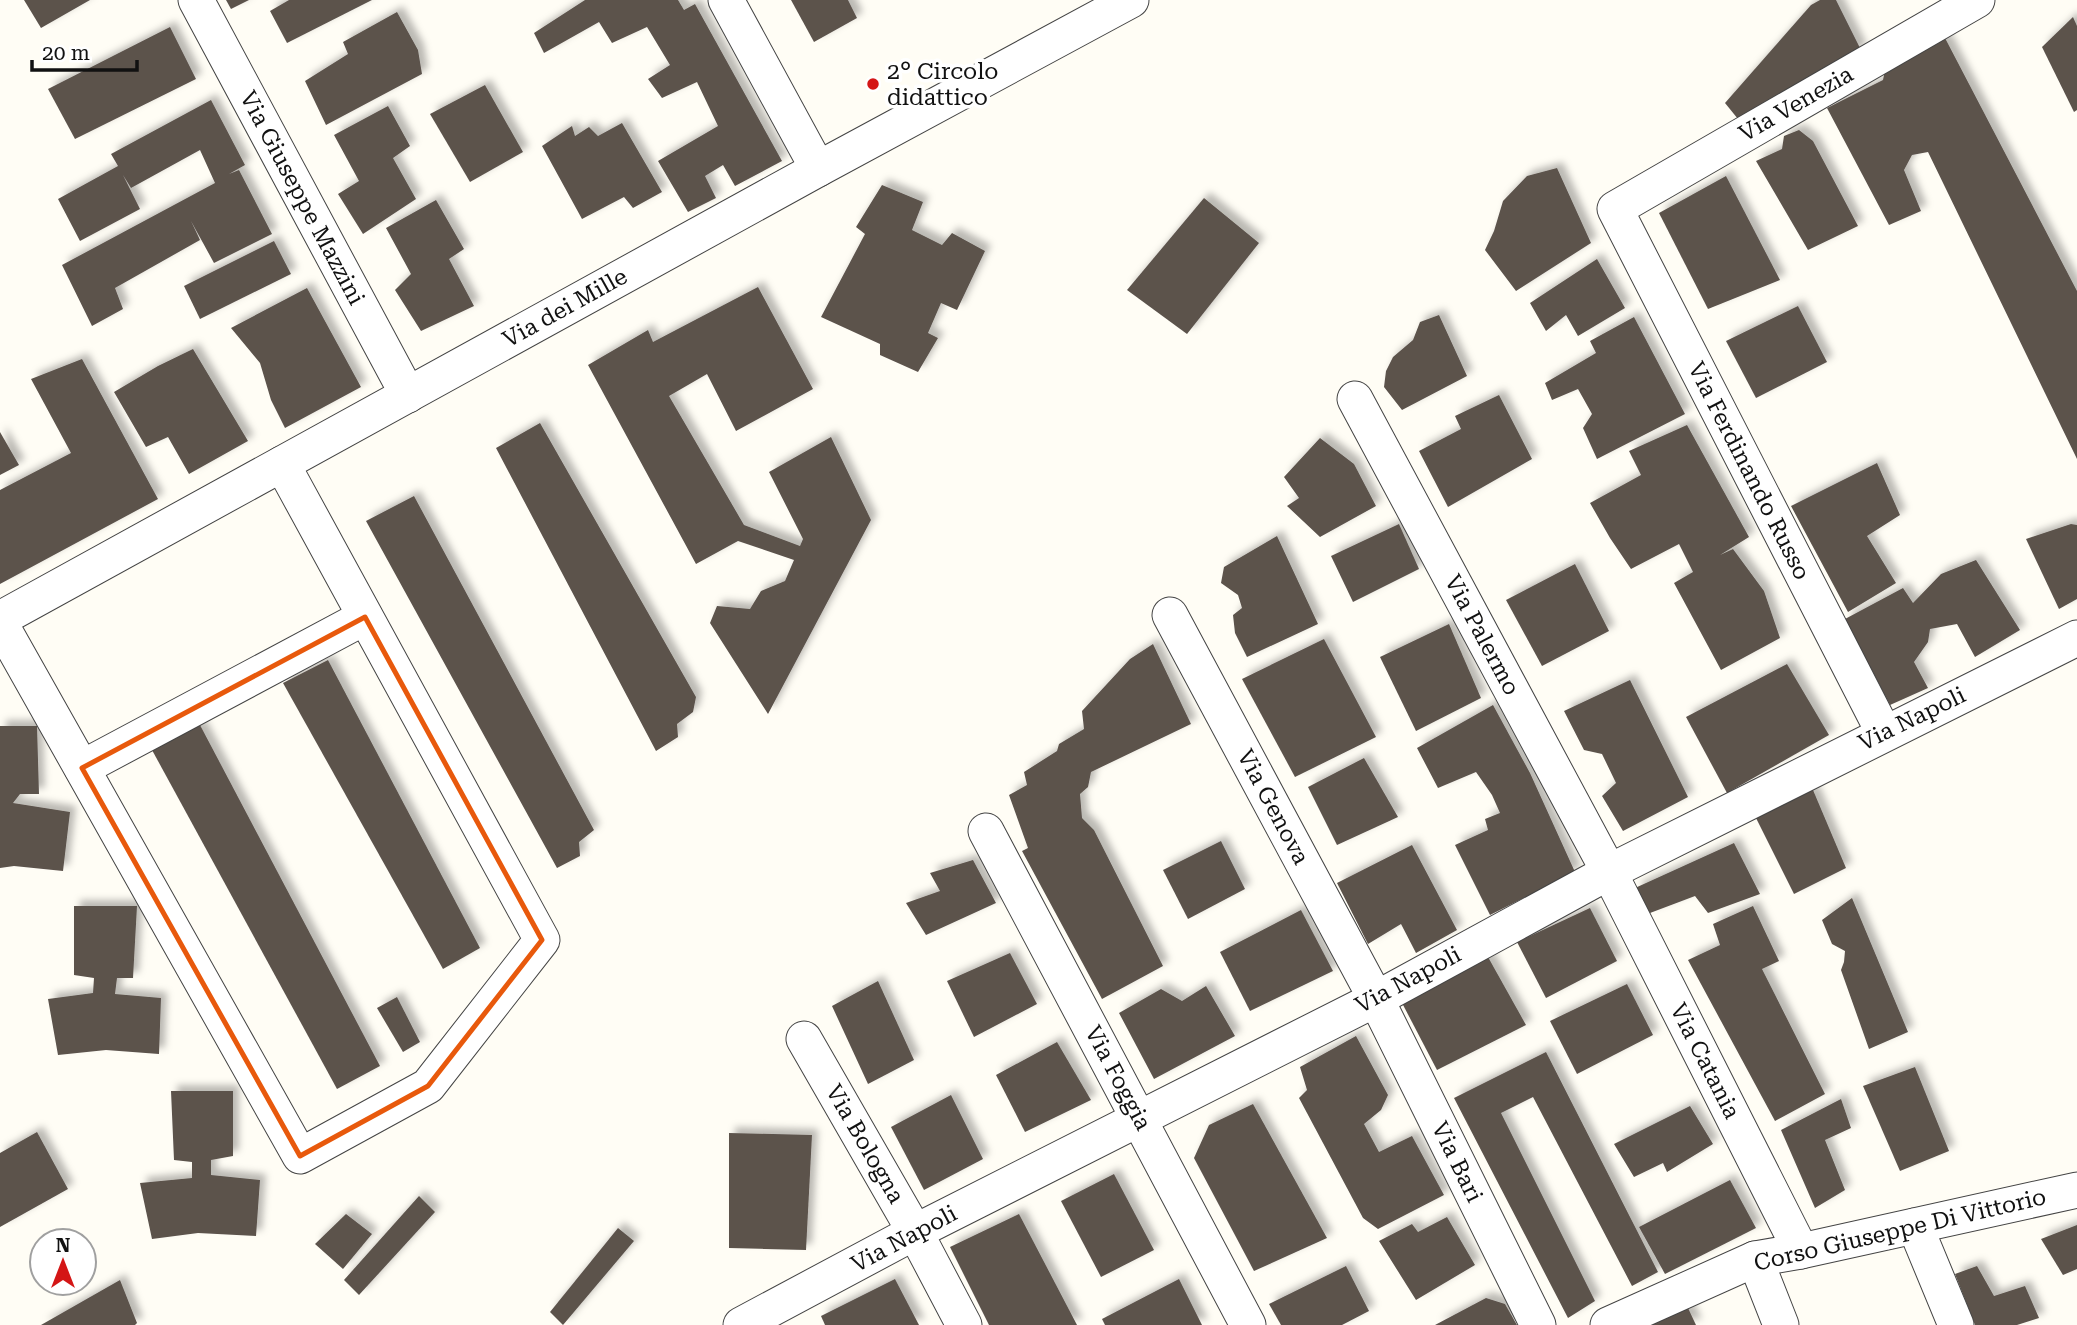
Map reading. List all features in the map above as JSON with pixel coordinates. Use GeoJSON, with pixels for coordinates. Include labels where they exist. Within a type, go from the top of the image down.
{"type":"FeatureCollection","features":[{"type":"Feature","properties":{"kind":"street","name":"Via Giuseppe Mazzini"},"geometry":{"type":"LineString","coordinates":[[196,0],[408,395]]}},
{"type":"Feature","properties":{"kind":"street"},"geometry":{"type":"LineString","coordinates":[[726,0],[818,169]]}},
{"type":"Feature","properties":{"kind":"street","name":"Via dei Mille"},"geometry":{"type":"LineString","coordinates":[[0,621],[818,169],[1131,0]]}},
{"type":"Feature","properties":{"kind":"street","name":"Via Venezia"},"geometry":{"type":"LineString","coordinates":[[1615,209],[1977,0]]}},
{"type":"Feature","properties":{"kind":"street","name":"Via Ferdinando Russo"},"geometry":{"type":"LineString","coordinates":[[1615,209],[1884,733]]}},
{"type":"Feature","properties":{"kind":"street","name":"Via Palermo"},"geometry":{"type":"LineString","coordinates":[[1355,399],[1609,872]]}},
{"type":"Feature","properties":{"kind":"street"},"geometry":{"type":"LineString","coordinates":[[0,621],[300,1156],[428,1086],[542,940],[282,464]]}},
{"type":"Feature","properties":{"kind":"street","name":"Via Genova"},"geometry":{"type":"LineString","coordinates":[[1170,615],[1376,999]]}},
{"type":"Feature","properties":{"kind":"street"},"geometry":{"type":"LineString","coordinates":[[82,768],[365,617]]}},
{"type":"Feature","properties":{"kind":"street","name":"Via Napoli"},"geometry":{"type":"LineString","coordinates":[[741,1325],[915,1232],[1376,999],[1609,872],[2077,638]]}},
{"type":"Feature","properties":{"kind":"street","name":"Via Foggia"},"geometry":{"type":"LineString","coordinates":[[986,831],[1248,1325]]}},
{"type":"Feature","properties":{"kind":"street","name":"Via Catania"},"geometry":{"type":"LineString","coordinates":[[1609,872],[1801,1251]]}},
{"type":"Feature","properties":{"kind":"street","name":"Via Bari"},"geometry":{"type":"LineString","coordinates":[[1376,999],[1538,1325]]}},
{"type":"Feature","properties":{"kind":"street","name":"Via Bologna"},"geometry":{"type":"LineString","coordinates":[[804,1039],[915,1232],[964,1325]]}},
{"type":"Feature","properties":{"kind":"street","name":"Corso Giuseppe Di Vittorio"},"geometry":{"type":"LineString","coordinates":[[1608,1325],[1755,1259],[2077,1190]]}},
{"type":"Feature","properties":{"kind":"street"},"geometry":{"type":"LineString","coordinates":[[1914,1226],[1956,1325]]}},
{"type":"Feature","properties":{"kind":"street"},"geometry":{"type":"LineString","coordinates":[[1755,1259],[1781,1325]]}},
{"type":"Feature","properties":{"kind":"highlighted area"},"geometry":{"type":"Polygon","coordinates":[[[365,617],[542,940],[428,1086],[300,1156],[82,768],[365,617]]]}},
{"type":"Feature","properties":{"kind":"building"},"geometry":{"type":"Polygon","coordinates":[[[24,0],[90,0],[41,28],[24,0]]]}},
{"type":"Feature","properties":{"kind":"building"},"geometry":{"type":"Polygon","coordinates":[[[226,0],[249,0],[231,9],[226,0]]]}},
{"type":"Feature","properties":{"kind":"building"},"geometry":{"type":"Polygon","coordinates":[[[289,0],[372,0],[287,43],[270,11],[289,0]]]}},
{"type":"Feature","properties":{"kind":"building"},"geometry":{"type":"Polygon","coordinates":[[[585,0],[678,0],[684,10],[695,4],[782,161],[735,186],[723,165],[705,176],[716,198],[688,212],[658,161],[718,126],[697,82],[662,98],[648,79],[670,65],[647,27],[612,43],[599,22],[544,53],[534,33],[585,0]]]}},
{"type":"Feature","properties":{"kind":"building"},"geometry":{"type":"Polygon","coordinates":[[[791,0],[848,0],[857,18],[814,42],[791,0]]]}},
{"type":"Feature","properties":{"kind":"building"},"geometry":{"type":"Polygon","coordinates":[[[1820,0],[1836,0],[1861,50],[1738,119],[1725,103],[1811,5],[1820,0]]]}},
{"type":"Feature","properties":{"kind":"building"},"geometry":{"type":"Polygon","coordinates":[[[397,12],[418,50],[422,74],[326,125],[305,81],[348,54],[343,42],[397,12]]]}},
{"type":"Feature","properties":{"kind":"building"},"geometry":{"type":"Polygon","coordinates":[[[2073,17],[2077,26],[2077,110],[2074,112],[2042,47],[2073,17]]]}},
{"type":"Feature","properties":{"kind":"building"},"geometry":{"type":"Polygon","coordinates":[[[170,27],[196,79],[75,139],[48,89],[170,27]]]}},
{"type":"Feature","properties":{"kind":"building"},"geometry":{"type":"Polygon","coordinates":[[[1945,38],[2077,291],[2077,459],[1928,152],[1912,155],[1904,170],[1921,211],[1889,225],[1827,108],[1883,80],[1886,65],[1945,38]]]}},
{"type":"Feature","properties":{"kind":"building"},"geometry":{"type":"Polygon","coordinates":[[[485,85],[523,152],[470,182],[430,114],[485,85]]]}},
{"type":"Feature","properties":{"kind":"building"},"geometry":{"type":"Polygon","coordinates":[[[211,100],[245,165],[229,174],[239,170],[272,234],[214,263],[191,221],[200,240],[115,288],[123,309],[92,326],[62,265],[215,183],[200,150],[131,188],[123,175],[140,209],[80,241],[58,199],[118,166],[111,154],[211,100]]]}},
{"type":"Feature","properties":{"kind":"building"},"geometry":{"type":"Polygon","coordinates":[[[388,106],[410,146],[393,158],[416,199],[363,234],[338,194],[359,181],[334,135],[388,106]]]}},
{"type":"Feature","properties":{"kind":"building"},"geometry":{"type":"Polygon","coordinates":[[[622,123],[662,192],[633,208],[624,197],[582,219],[542,146],[572,126],[575,136],[589,127],[598,136],[622,123]]]}},
{"type":"Feature","properties":{"kind":"building"},"geometry":{"type":"Polygon","coordinates":[[[1799,130],[1813,141],[1858,226],[1808,250],[1756,161],[1782,149],[1784,136],[1799,130]]]}},
{"type":"Feature","properties":{"kind":"building"},"geometry":{"type":"Polygon","coordinates":[[[1557,168],[1591,243],[1516,291],[1485,250],[1503,201],[1527,176],[1557,168]]]}},
{"type":"Feature","properties":{"kind":"building"},"geometry":{"type":"Polygon","coordinates":[[[1726,176],[1780,280],[1708,309],[1659,213],[1726,176]]]}},
{"type":"Feature","properties":{"kind":"building"},"geometry":{"type":"Polygon","coordinates":[[[882,185],[923,202],[912,230],[942,245],[952,233],[985,251],[957,310],[941,303],[928,333],[938,338],[918,372],[880,355],[880,344],[821,317],[865,234],[856,227],[882,185]]]}},
{"type":"Feature","properties":{"kind":"building"},"geometry":{"type":"Polygon","coordinates":[[[1204,198],[1259,243],[1187,334],[1127,290],[1204,198]]]}},
{"type":"Feature","properties":{"kind":"building"},"geometry":{"type":"Polygon","coordinates":[[[436,200],[464,249],[449,259],[474,306],[421,331],[395,290],[411,274],[386,228],[436,200]]]}},
{"type":"Feature","properties":{"kind":"building"},"geometry":{"type":"Polygon","coordinates":[[[274,241],[291,274],[200,319],[184,286],[274,241]]]}},
{"type":"Feature","properties":{"kind":"building"},"geometry":{"type":"Polygon","coordinates":[[[1597,259],[1625,308],[1578,336],[1566,315],[1546,331],[1530,303],[1597,259]]]}},
{"type":"Feature","properties":{"kind":"building"},"geometry":{"type":"Polygon","coordinates":[[[758,287],[813,389],[736,431],[707,374],[669,396],[744,525],[800,546],[803,539],[769,472],[831,437],[871,520],[768,714],[710,623],[717,606],[750,609],[761,591],[785,581],[794,560],[738,541],[696,564],[588,365],[648,330],[653,342],[758,287]]]}},
{"type":"Feature","properties":{"kind":"building"},"geometry":{"type":"Polygon","coordinates":[[[307,288],[361,387],[285,428],[271,400],[260,363],[231,328],[307,288]]]}},
{"type":"Feature","properties":{"kind":"building"},"geometry":{"type":"Polygon","coordinates":[[[1798,306],[1827,362],[1756,398],[1726,341],[1798,306]]]}},
{"type":"Feature","properties":{"kind":"building"},"geometry":{"type":"Polygon","coordinates":[[[1439,315],[1467,376],[1402,410],[1384,387],[1386,371],[1393,357],[1413,340],[1420,322],[1439,315]]]}},
{"type":"Feature","properties":{"kind":"building"},"geometry":{"type":"Polygon","coordinates":[[[1634,317],[1685,414],[1597,459],[1583,428],[1592,414],[1578,389],[1552,400],[1545,383],[1596,353],[1590,341],[1634,317]]]}},
{"type":"Feature","properties":{"kind":"building"},"geometry":{"type":"Polygon","coordinates":[[[193,349],[248,441],[189,474],[168,437],[146,447],[114,392],[193,349]]]}},
{"type":"Feature","properties":{"kind":"building"},"geometry":{"type":"Polygon","coordinates":[[[82,359],[158,499],[0,584],[0,490],[71,453],[31,379],[82,359]]]}},
{"type":"Feature","properties":{"kind":"building"},"geometry":{"type":"Polygon","coordinates":[[[1499,395],[1532,459],[1448,507],[1419,451],[1461,429],[1455,416],[1499,395]]]}},
{"type":"Feature","properties":{"kind":"building"},"geometry":{"type":"Polygon","coordinates":[[[540,423],[696,697],[693,712],[677,724],[678,737],[656,751],[496,448],[540,423]]]}},
{"type":"Feature","properties":{"kind":"building"},"geometry":{"type":"Polygon","coordinates":[[[1687,425],[1749,537],[1720,555],[1733,549],[1764,591],[1780,638],[1721,670],[1674,583],[1693,572],[1679,544],[1631,569],[1590,503],[1641,475],[1629,451],[1687,425]]]}},
{"type":"Feature","properties":{"kind":"building"},"geometry":{"type":"Polygon","coordinates":[[[0,432],[19,465],[0,475],[0,432]]]}},
{"type":"Feature","properties":{"kind":"building"},"geometry":{"type":"Polygon","coordinates":[[[1320,438],[1354,464],[1376,506],[1320,537],[1287,506],[1299,498],[1284,477],[1320,438]]]}},
{"type":"Feature","properties":{"kind":"building"},"geometry":{"type":"Polygon","coordinates":[[[1877,463],[1900,515],[1867,536],[1896,583],[1848,612],[1791,506],[1877,463]]]}},
{"type":"Feature","properties":{"kind":"building"},"geometry":{"type":"Polygon","coordinates":[[[414,496],[594,830],[579,842],[580,856],[557,868],[366,521],[414,496]]]}},
{"type":"Feature","properties":{"kind":"building"},"geometry":{"type":"Polygon","coordinates":[[[1399,524],[1419,569],[1353,602],[1331,556],[1399,524]]]}},
{"type":"Feature","properties":{"kind":"building"},"geometry":{"type":"Polygon","coordinates":[[[2071,524],[2077,525],[2077,599],[2059,609],[2026,539],[2071,524]]]}},
{"type":"Feature","properties":{"kind":"building"},"geometry":{"type":"Polygon","coordinates":[[[1277,536],[1318,624],[1247,657],[1235,633],[1233,615],[1242,608],[1238,595],[1221,583],[1224,567],[1277,536]]]}},
{"type":"Feature","properties":{"kind":"building"},"geometry":{"type":"Polygon","coordinates":[[[1976,560],[2020,630],[1975,657],[1957,624],[1930,629],[1928,642],[1914,662],[1928,688],[1890,705],[1845,619],[1903,588],[1913,603],[1941,574],[1976,560]]]}},
{"type":"Feature","properties":{"kind":"building"},"geometry":{"type":"Polygon","coordinates":[[[1575,564],[1609,631],[1542,666],[1506,600],[1575,564]]]}},
{"type":"Feature","properties":{"kind":"building"},"geometry":{"type":"Polygon","coordinates":[[[1449,624],[1481,698],[1416,731],[1380,657],[1449,624]]]}},
{"type":"Feature","properties":{"kind":"building"},"geometry":{"type":"Polygon","coordinates":[[[1324,639],[1376,737],[1295,777],[1242,679],[1324,639]]]}},
{"type":"Feature","properties":{"kind":"building"},"geometry":{"type":"Polygon","coordinates":[[[1153,644],[1191,724],[1091,772],[1088,787],[1080,794],[1082,818],[1094,830],[1163,966],[1102,999],[1022,851],[1028,848],[1009,795],[1027,785],[1024,772],[1057,751],[1059,744],[1084,729],[1082,711],[1130,659],[1153,644]]]}},
{"type":"Feature","properties":{"kind":"building"},"geometry":{"type":"Polygon","coordinates":[[[328,660],[480,948],[443,969],[283,683],[328,660]]]}},
{"type":"Feature","properties":{"kind":"building"},"geometry":{"type":"Polygon","coordinates":[[[1787,664],[1829,735],[1727,793],[1686,717],[1787,664]]]}},
{"type":"Feature","properties":{"kind":"building"},"geometry":{"type":"Polygon","coordinates":[[[1630,680],[1688,797],[1623,831],[1602,796],[1616,783],[1602,754],[1584,750],[1564,711],[1630,680]]]}},
{"type":"Feature","properties":{"kind":"building"},"geometry":{"type":"Polygon","coordinates":[[[1493,705],[1530,773],[1575,872],[1490,915],[1455,845],[1488,830],[1485,819],[1500,813],[1492,795],[1476,772],[1438,788],[1417,748],[1493,705]]]}},
{"type":"Feature","properties":{"kind":"building"},"geometry":{"type":"Polygon","coordinates":[[[200,725],[380,1066],[337,1089],[152,750],[200,725]]]}},
{"type":"Feature","properties":{"kind":"building"},"geometry":{"type":"Polygon","coordinates":[[[0,726],[37,726],[39,794],[20,794],[13,803],[70,812],[63,871],[14,866],[0,868],[0,726]]]}},
{"type":"Feature","properties":{"kind":"building"},"geometry":{"type":"Polygon","coordinates":[[[1364,758],[1398,817],[1337,845],[1308,787],[1364,758]]]}},
{"type":"Feature","properties":{"kind":"building"},"geometry":{"type":"Polygon","coordinates":[[[1813,790],[1846,868],[1794,894],[1756,818],[1813,790]]]}},
{"type":"Feature","properties":{"kind":"building"},"geometry":{"type":"Polygon","coordinates":[[[1221,841],[1245,889],[1188,919],[1163,870],[1221,841]]]}},
{"type":"Feature","properties":{"kind":"building"},"geometry":{"type":"Polygon","coordinates":[[[1734,843],[1760,894],[1708,913],[1695,896],[1650,913],[1635,888],[1734,843]]]}},
{"type":"Feature","properties":{"kind":"building"},"geometry":{"type":"Polygon","coordinates":[[[1412,845],[1457,930],[1416,953],[1401,924],[1368,944],[1337,883],[1412,845]]]}},
{"type":"Feature","properties":{"kind":"building"},"geometry":{"type":"Polygon","coordinates":[[[973,860],[996,903],[926,935],[906,903],[940,891],[930,873],[973,860]]]}},
{"type":"Feature","properties":{"kind":"building"},"geometry":{"type":"Polygon","coordinates":[[[1852,898],[1908,1032],[1869,1049],[1841,970],[1845,951],[1832,944],[1822,920],[1852,898]]]}},
{"type":"Feature","properties":{"kind":"building"},"geometry":{"type":"Polygon","coordinates":[[[74,906],[137,906],[133,978],[117,978],[115,994],[161,998],[159,1054],[106,1050],[58,1055],[48,999],[93,993],[94,978],[74,975],[74,906]]]}},
{"type":"Feature","properties":{"kind":"building"},"geometry":{"type":"Polygon","coordinates":[[[1753,906],[1779,961],[1762,969],[1825,1094],[1775,1121],[1688,960],[1720,945],[1713,924],[1753,906]]]}},
{"type":"Feature","properties":{"kind":"building"},"geometry":{"type":"Polygon","coordinates":[[[1590,908],[1617,961],[1546,998],[1517,942],[1590,908]]]}},
{"type":"Feature","properties":{"kind":"building"},"geometry":{"type":"Polygon","coordinates":[[[1301,910],[1333,971],[1250,1011],[1220,952],[1301,910]]]}},
{"type":"Feature","properties":{"kind":"building"},"geometry":{"type":"Polygon","coordinates":[[[1010,953],[1037,1004],[974,1037],[947,981],[1010,953]]]}},
{"type":"Feature","properties":{"kind":"building"},"geometry":{"type":"Polygon","coordinates":[[[1488,957],[1526,1025],[1437,1070],[1401,1001],[1488,957]]]}},
{"type":"Feature","properties":{"kind":"building"},"geometry":{"type":"Polygon","coordinates":[[[878,981],[914,1060],[868,1084],[832,1006],[878,981]]]}},
{"type":"Feature","properties":{"kind":"building"},"geometry":{"type":"Polygon","coordinates":[[[1627,984],[1653,1035],[1577,1074],[1550,1021],[1627,984]]]}},
{"type":"Feature","properties":{"kind":"building"},"geometry":{"type":"Polygon","coordinates":[[[1206,986],[1235,1036],[1154,1079],[1119,1013],[1161,989],[1182,1001],[1206,986]]]}},
{"type":"Feature","properties":{"kind":"building"},"geometry":{"type":"Polygon","coordinates":[[[397,997],[420,1042],[403,1052],[377,1008],[397,997]]]}},
{"type":"Feature","properties":{"kind":"building"},"geometry":{"type":"Polygon","coordinates":[[[1356,1036],[1388,1095],[1381,1110],[1364,1124],[1379,1152],[1412,1136],[1444,1195],[1378,1229],[1363,1218],[1299,1098],[1307,1090],[1300,1067],[1356,1036]]]}},
{"type":"Feature","properties":{"kind":"building"},"geometry":{"type":"Polygon","coordinates":[[[1057,1042],[1091,1100],[1025,1132],[996,1075],[1057,1042]]]}},
{"type":"Feature","properties":{"kind":"building"},"geometry":{"type":"Polygon","coordinates":[[[1546,1052],[1658,1272],[1632,1286],[1533,1097],[1501,1113],[1595,1301],[1568,1318],[1454,1098],[1546,1052]]]}},
{"type":"Feature","properties":{"kind":"building"},"geometry":{"type":"Polygon","coordinates":[[[1915,1067],[1949,1151],[1900,1171],[1863,1086],[1915,1067]]]}},
{"type":"Feature","properties":{"kind":"building"},"geometry":{"type":"Polygon","coordinates":[[[171,1091],[233,1091],[233,1156],[211,1160],[211,1175],[260,1180],[256,1236],[198,1233],[152,1239],[140,1183],[192,1178],[192,1162],[174,1160],[171,1091]]]}},
{"type":"Feature","properties":{"kind":"building"},"geometry":{"type":"Polygon","coordinates":[[[951,1095],[983,1159],[924,1190],[891,1127],[951,1095]]]}},
{"type":"Feature","properties":{"kind":"building"},"geometry":{"type":"Polygon","coordinates":[[[1841,1099],[1851,1128],[1825,1140],[1845,1190],[1815,1208],[1781,1130],[1841,1099]]]}},
{"type":"Feature","properties":{"kind":"building"},"geometry":{"type":"Polygon","coordinates":[[[1253,1104],[1327,1238],[1254,1271],[1194,1158],[1209,1125],[1253,1104]]]}},
{"type":"Feature","properties":{"kind":"building"},"geometry":{"type":"Polygon","coordinates":[[[1690,1106],[1713,1144],[1667,1172],[1663,1163],[1634,1177],[1614,1144],[1690,1106]]]}},
{"type":"Feature","properties":{"kind":"building"},"geometry":{"type":"Polygon","coordinates":[[[37,1132],[68,1189],[0,1227],[0,1153],[37,1132]]]}},
{"type":"Feature","properties":{"kind":"building"},"geometry":{"type":"Polygon","coordinates":[[[729,1133],[812,1135],[806,1250],[729,1248],[729,1133]]]}},
{"type":"Feature","properties":{"kind":"building"},"geometry":{"type":"Polygon","coordinates":[[[1114,1174],[1154,1250],[1101,1277],[1061,1201],[1114,1174]]]}},
{"type":"Feature","properties":{"kind":"building"},"geometry":{"type":"Polygon","coordinates":[[[1730,1180],[1756,1228],[1665,1274],[1639,1227],[1730,1180]]]}},
{"type":"Feature","properties":{"kind":"building"},"geometry":{"type":"Polygon","coordinates":[[[419,1196],[435,1212],[359,1295],[344,1280],[419,1196]]]}},
{"type":"Feature","properties":{"kind":"building"},"geometry":{"type":"Polygon","coordinates":[[[346,1214],[372,1234],[343,1269],[315,1244],[346,1214]]]}},
{"type":"Feature","properties":{"kind":"building"},"geometry":{"type":"Polygon","coordinates":[[[1019,1214],[1077,1325],[989,1325],[950,1247],[1019,1214]]]}},
{"type":"Feature","properties":{"kind":"building"},"geometry":{"type":"Polygon","coordinates":[[[1447,1217],[1475,1265],[1416,1300],[1379,1241],[1412,1224],[1418,1232],[1447,1217]]]}},
{"type":"Feature","properties":{"kind":"building"},"geometry":{"type":"Polygon","coordinates":[[[2077,1225],[2077,1269],[2063,1275],[2041,1239],[2077,1225]]]}},
{"type":"Feature","properties":{"kind":"building"},"geometry":{"type":"Polygon","coordinates":[[[618,1228],[634,1241],[563,1325],[550,1312],[618,1228]]]}},
{"type":"Feature","properties":{"kind":"building"},"geometry":{"type":"Polygon","coordinates":[[[1346,1266],[1369,1311],[1342,1325],[1281,1325],[1269,1304],[1346,1266]]]}},
{"type":"Feature","properties":{"kind":"building"},"geometry":{"type":"Polygon","coordinates":[[[1977,1266],[1994,1296],[2025,1286],[2039,1318],[2017,1325],[1975,1325],[1955,1274],[1977,1266]]]}},
{"type":"Feature","properties":{"kind":"building"},"geometry":{"type":"Polygon","coordinates":[[[895,1279],[919,1325],[825,1325],[821,1316],[895,1279]]]}},
{"type":"Feature","properties":{"kind":"building"},"geometry":{"type":"Polygon","coordinates":[[[1179,1279],[1202,1325],[1105,1325],[1102,1319],[1179,1279]]]}},
{"type":"Feature","properties":{"kind":"building"},"geometry":{"type":"Polygon","coordinates":[[[120,1280],[137,1323],[41,1325],[90,1297],[98,1297],[98,1293],[120,1280]]]}},
{"type":"Feature","properties":{"kind":"building"},"geometry":{"type":"Polygon","coordinates":[[[1486,1298],[1505,1304],[1517,1325],[1435,1325],[1486,1298]]]}},
{"type":"Feature","properties":{"kind":"building"},"geometry":{"type":"Polygon","coordinates":[[[1688,1308],[1696,1325],[1647,1325],[1688,1308]]]}},
{"type":"Feature","properties":{"kind":"place","name":"2° Circolo didattico"},"geometry":{"type":"Point","coordinates":[873,84]}}]}
